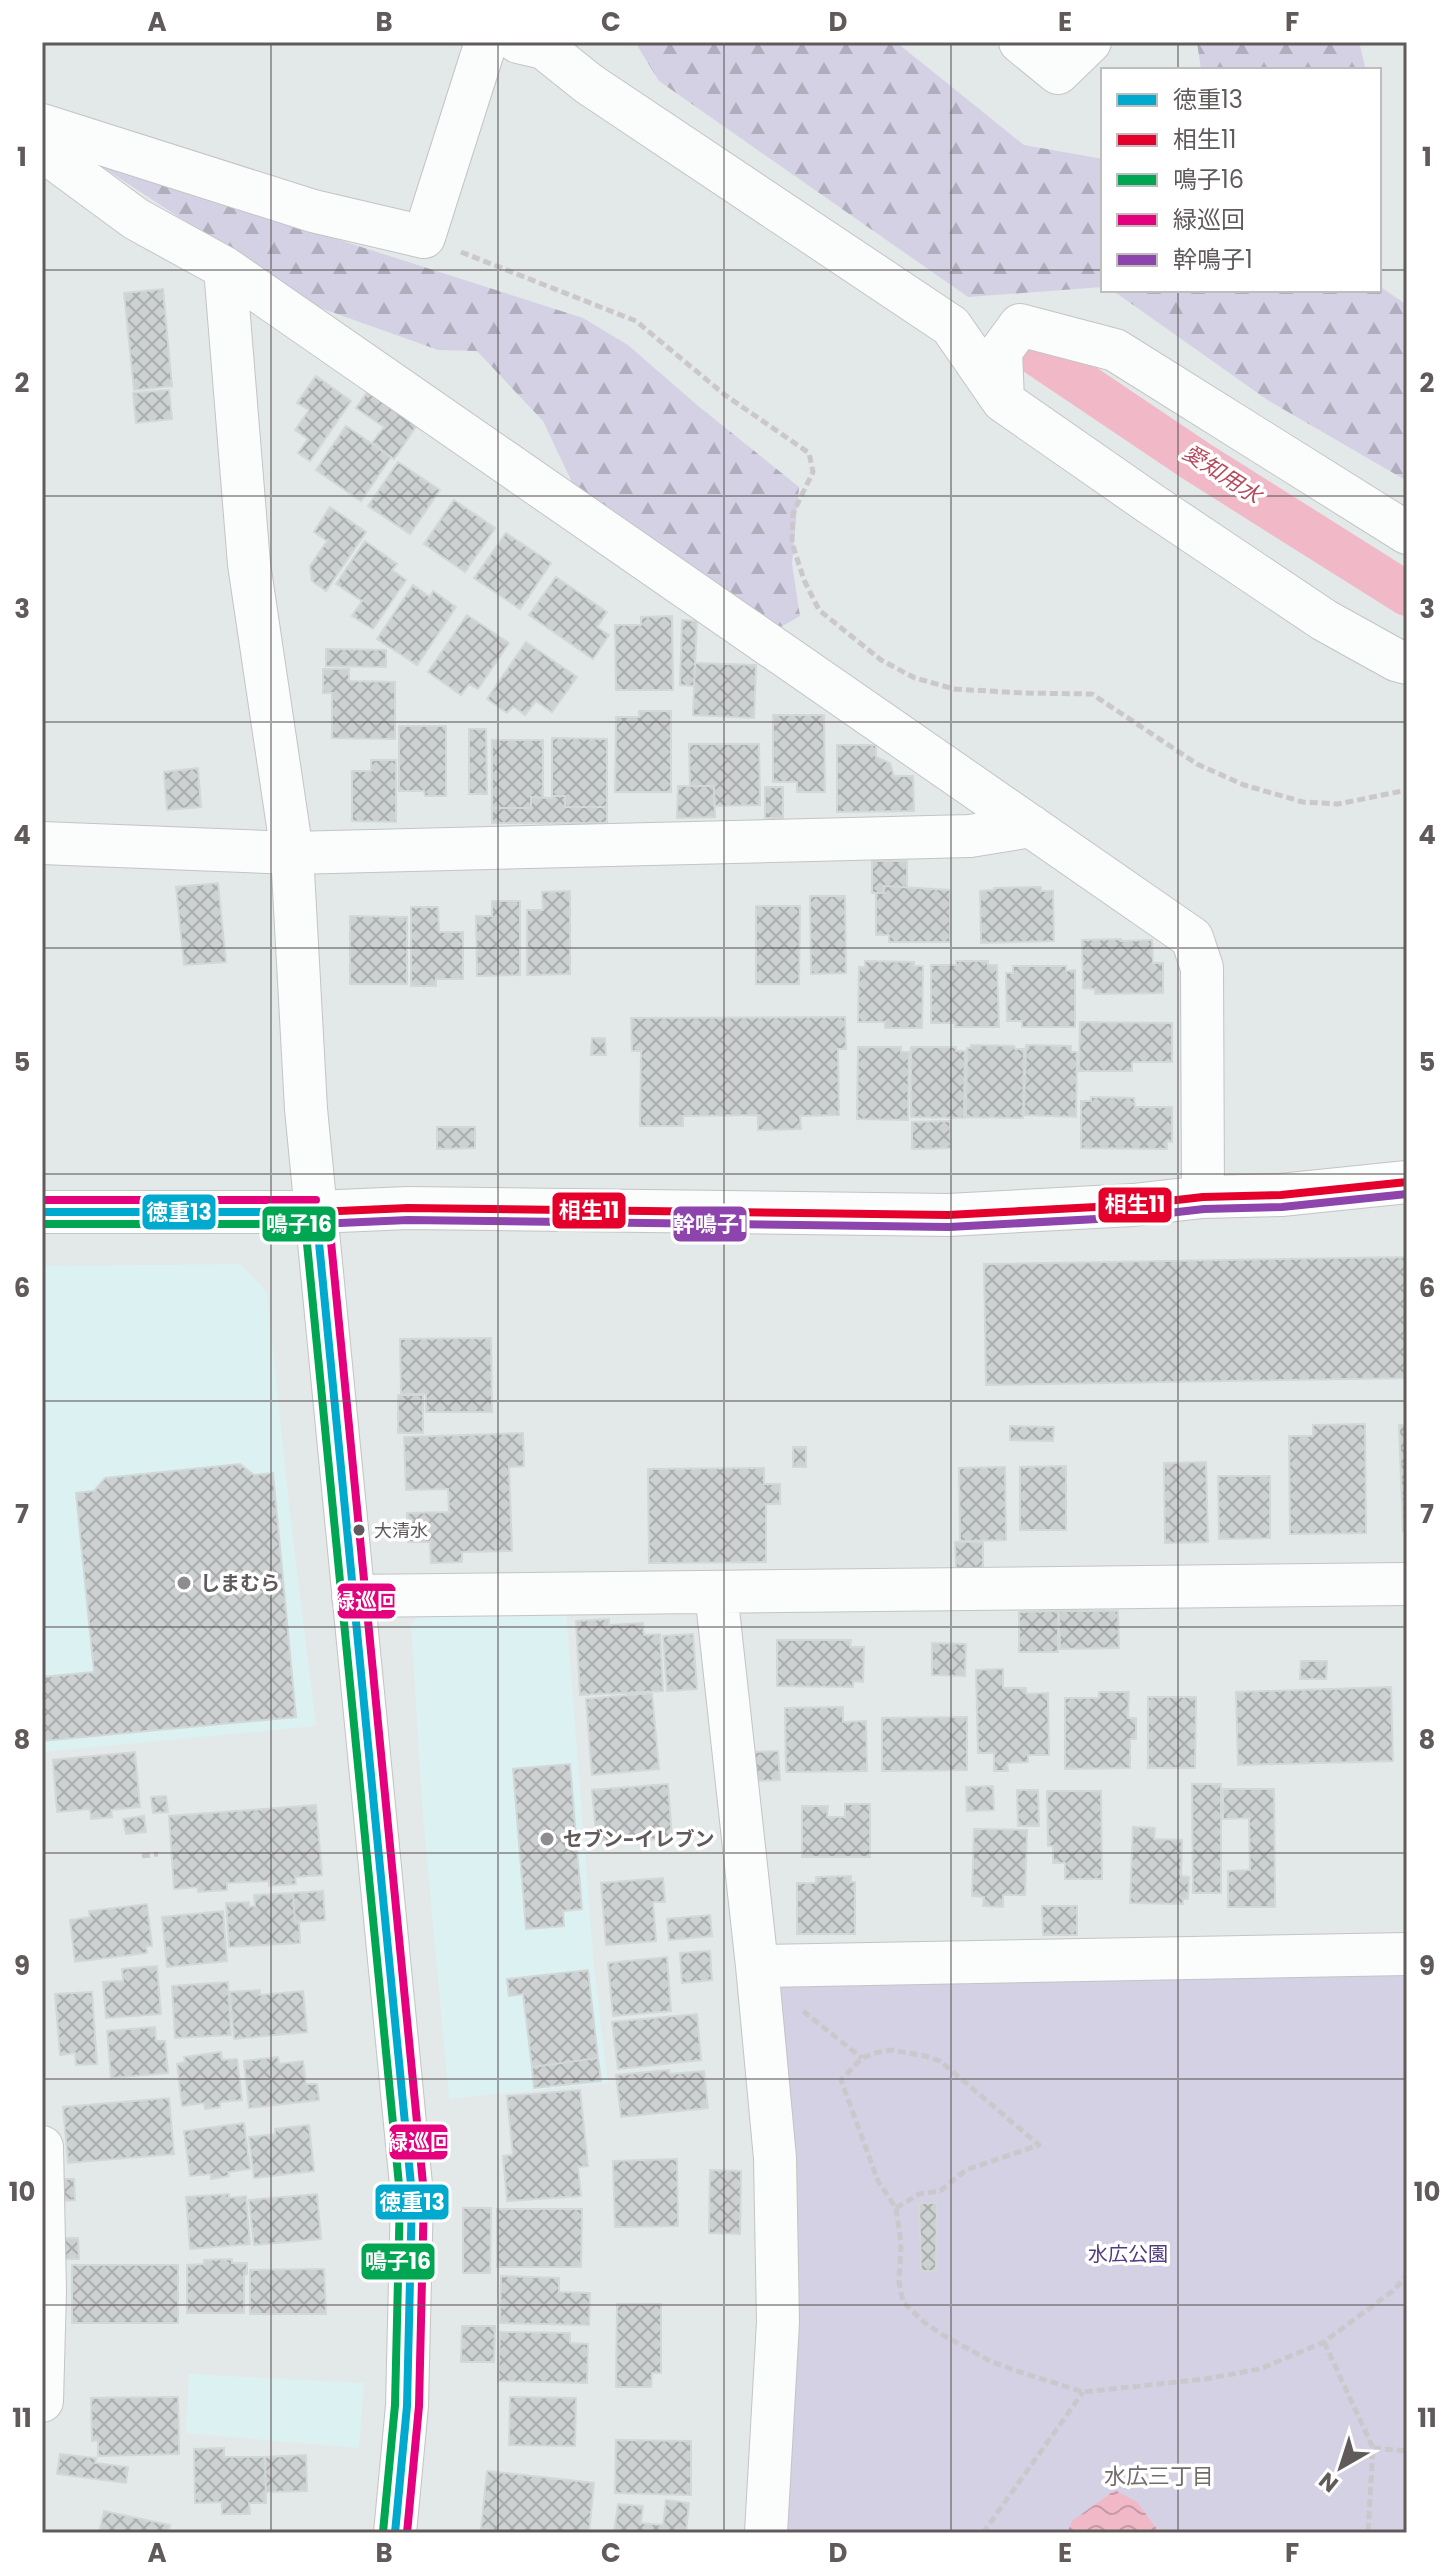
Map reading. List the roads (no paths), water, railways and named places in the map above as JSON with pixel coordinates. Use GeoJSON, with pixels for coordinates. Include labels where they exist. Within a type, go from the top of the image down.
{"type":"FeatureCollection","features":[{"type":"Feature","properties":{"kind":"street"},"geometry":{"type":"LineString","coordinates":[[42,125],[313,211],[424,237],[486,42]]}},
{"type":"Feature","properties":{"kind":"street"},"geometry":{"type":"LineString","coordinates":[[518,42],[544,48],[589,84],[951,326],[1003,401],[1324,620],[1407,663]]}},
{"type":"Feature","properties":{"kind":"street"},"geometry":{"type":"LineString","coordinates":[[1020,42],[1058,73],[1090,42]]}},
{"type":"Feature","properties":{"kind":"street"},"geometry":{"type":"LineString","coordinates":[[42,153],[136,219],[225,268],[1192,938],[1202,968],[1203,1197]]}},
{"type":"Feature","properties":{"kind":"street"},"geometry":{"type":"LineString","coordinates":[[225,268],[249,564],[292,853],[306,1109],[412,2195],[407,2406],[395,2533]]}},
{"type":"Feature","properties":{"kind":"street"},"geometry":{"type":"LineString","coordinates":[[1003,401],[1001,351],[1020,325],[1115,350],[1407,533]]}},
{"type":"Feature","properties":{"kind":"street"},"geometry":{"type":"LineString","coordinates":[[42,843],[292,853],[970,836],[1031,826]]}},
{"type":"Feature","properties":{"kind":"street"},"geometry":{"type":"LineString","coordinates":[[42,1212],[316,1212],[408,1208],[948,1215],[1133,1205],[1203,1197],[1281,1195],[1407,1182]]}},
{"type":"Feature","properties":{"kind":"street"},"geometry":{"type":"LineString","coordinates":[[353,1596],[1407,1584]]}},
{"type":"Feature","properties":{"kind":"street"},"geometry":{"type":"LineString","coordinates":[[716,1592],[775,2158],[778,2322],[766,2533]]}},
{"type":"Feature","properties":{"kind":"street"},"geometry":{"type":"LineString","coordinates":[[757,1966],[1407,1954]]}},
{"type":"Feature","properties":{"kind":"street"},"geometry":{"type":"LineString","coordinates":[[42,2147],[45,2291],[42,2401]]}},
{"type":"Feature","properties":{"kind":"water"},"geometry":{"type":"Polygon","coordinates":[[[1115,2490],[1137,2502],[1160,2533],[1067,2533],[1072,2521],[1115,2490]]]}},
{"type":"Feature","properties":{"kind":"waterway","name":"愛知用水"},"geometry":{"type":"LineString","coordinates":[[1037,354],[1196,461],[1407,594]]}},
{"type":"Feature","properties":{"kind":"place","name":"大清水"},"geometry":{"type":"Point","coordinates":[359,1530]}},
{"type":"Feature","properties":{"kind":"place","name":"しまむら"},"geometry":{"type":"Point","coordinates":[184,1583]}},
{"type":"Feature","properties":{"kind":"place","name":"セブン-イレブン"},"geometry":{"type":"Point","coordinates":[547,1839]}},
{"type":"Feature","properties":{"kind":"district","name":"水広三丁目"},"geometry":{"type":"Point","coordinates":[1159,2476]}},
{"type":"Feature","properties":{"kind":"park label","name":"水広公園"},"geometry":{"type":"Point","coordinates":[1128,2254]}}]}
